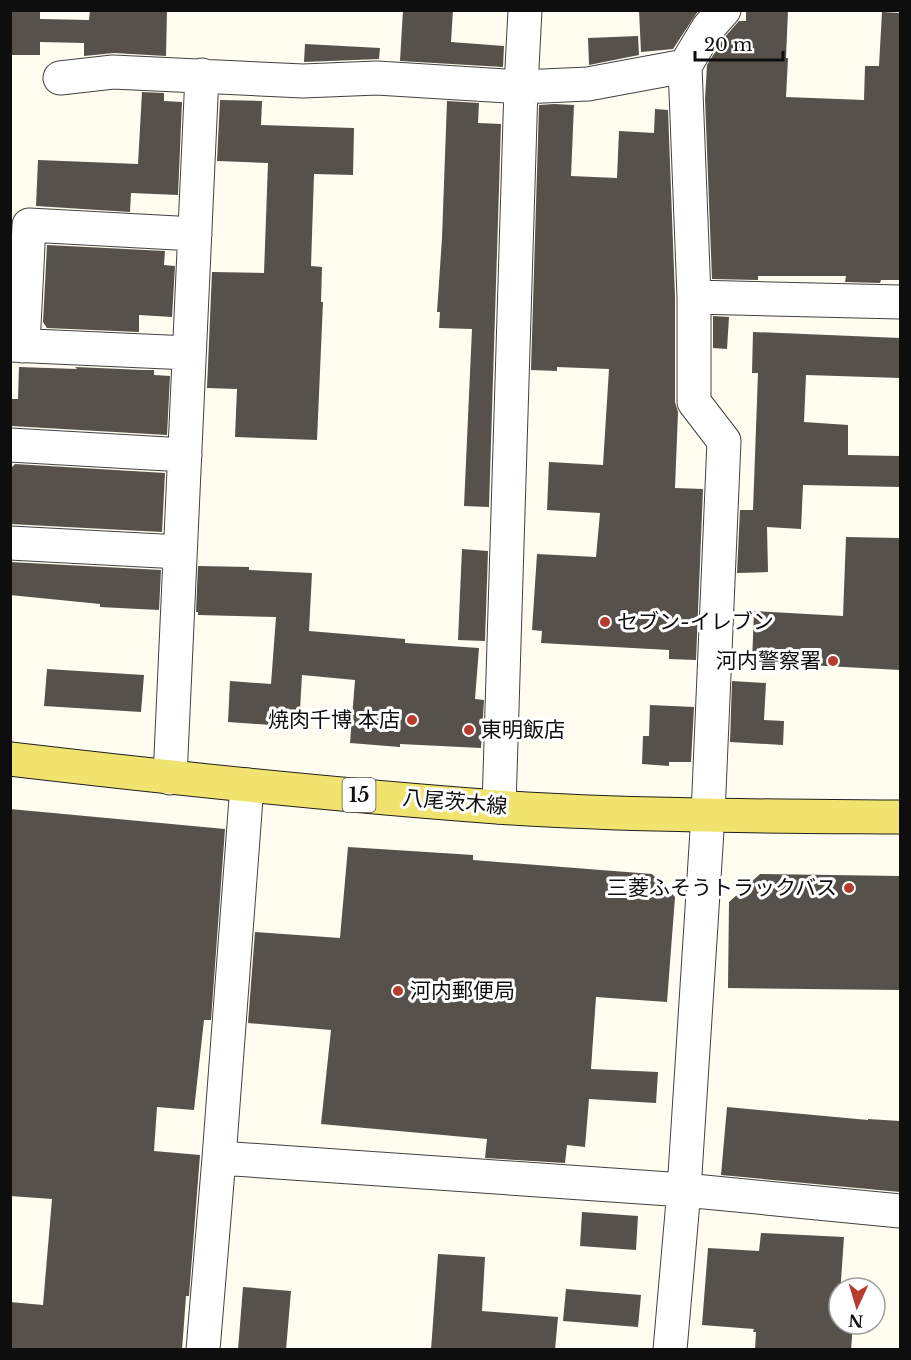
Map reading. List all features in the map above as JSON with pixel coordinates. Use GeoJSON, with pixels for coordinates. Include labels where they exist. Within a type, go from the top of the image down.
{"type":"FeatureCollection","features":[{"type":"Feature","properties":{"kind":"main road","name":"八尾茨木線"},"geometry":{"type":"LineString","coordinates":[[10,759],[170,778],[499,807],[708,815],[900,817]]}},
{"type":"Feature","properties":{"kind":"street"},"geometry":{"type":"LineString","coordinates":[[499,807],[525,10]]}},
{"type":"Feature","properties":{"kind":"street"},"geometry":{"type":"LineString","coordinates":[[670,1350],[684,1190],[708,815],[724,441],[694,402],[694,297],[685,66],[708,28],[724,10]]}},
{"type":"Feature","properties":{"kind":"street"},"geometry":{"type":"LineString","coordinates":[[60,78],[113,72],[303,81],[378,78],[521,87],[588,84],[685,66]]}},
{"type":"Feature","properties":{"kind":"street"},"geometry":{"type":"LineString","coordinates":[[170,778],[202,75]]}},
{"type":"Feature","properties":{"kind":"street"},"geometry":{"type":"LineString","coordinates":[[189,353],[17,345],[29,225],[195,234]]}},
{"type":"Feature","properties":{"kind":"street"},"geometry":{"type":"LineString","coordinates":[[694,297],[900,302]]}},
{"type":"Feature","properties":{"kind":"street"},"geometry":{"type":"LineString","coordinates":[[10,445],[184,455]]}},
{"type":"Feature","properties":{"kind":"street"},"geometry":{"type":"LineString","coordinates":[[10,543],[180,552]]}},
{"type":"Feature","properties":{"kind":"street"},"geometry":{"type":"LineString","coordinates":[[203,1350],[247,785]]}},
{"type":"Feature","properties":{"kind":"street"},"geometry":{"type":"LineString","coordinates":[[219,1158],[684,1190],[900,1211]]}},
{"type":"Feature","properties":{"kind":"building"},"geometry":{"type":"Polygon","coordinates":[[[10,10],[40,10],[40,19],[89,20],[90,10],[167,10],[166,56],[114,53],[84,56],[84,43],[40,42],[40,55],[10,55],[10,10]]]}},
{"type":"Feature","properties":{"kind":"building"},"geometry":{"type":"Polygon","coordinates":[[[403,10],[453,10],[451,42],[504,46],[503,67],[400,61],[403,10]]]}},
{"type":"Feature","properties":{"kind":"building"},"geometry":{"type":"Polygon","coordinates":[[[639,10],[698,11],[673,49],[641,52],[639,10]]]}},
{"type":"Feature","properties":{"kind":"building"},"geometry":{"type":"Polygon","coordinates":[[[746,10],[788,10],[786,97],[864,100],[865,66],[879,66],[882,12],[900,13],[900,280],[881,280],[880,283],[845,282],[846,276],[758,276],[758,280],[712,279],[705,99],[707,65],[723,39],[739,21],[746,21],[746,10]]]}},
{"type":"Feature","properties":{"kind":"building"},"geometry":{"type":"Polygon","coordinates":[[[638,36],[639,55],[589,65],[588,38],[638,36]]]}},
{"type":"Feature","properties":{"kind":"building"},"geometry":{"type":"Polygon","coordinates":[[[305,44],[380,48],[379,59],[304,62],[305,44]]]}},
{"type":"Feature","properties":{"kind":"building"},"geometry":{"type":"Polygon","coordinates":[[[142,92],[164,93],[164,101],[182,102],[178,195],[131,193],[130,212],[36,206],[38,160],[138,164],[142,92]]]}},
{"type":"Feature","properties":{"kind":"building"},"geometry":{"type":"Polygon","coordinates":[[[220,100],[262,101],[261,125],[354,128],[353,175],[314,174],[311,266],[322,267],[321,302],[323,302],[317,440],[235,437],[237,389],[207,388],[212,272],[264,273],[268,163],[217,161],[220,100]]]}},
{"type":"Feature","properties":{"kind":"building"},"geometry":{"type":"Polygon","coordinates":[[[447,101],[479,103],[478,123],[501,124],[489,507],[464,506],[472,329],[439,328],[440,312],[437,312],[447,101]]]}},
{"type":"Feature","properties":{"kind":"building"},"geometry":{"type":"Polygon","coordinates":[[[539,105],[574,105],[571,176],[617,178],[619,131],[654,133],[655,109],[668,110],[675,297],[675,402],[678,412],[675,488],[703,489],[696,660],[669,659],[669,650],[541,643],[542,631],[532,630],[537,554],[596,557],[600,513],[547,510],[549,462],[603,465],[609,369],[557,367],[557,371],[531,370],[539,105]]]}},
{"type":"Feature","properties":{"kind":"building"},"geometry":{"type":"Polygon","coordinates":[[[47,245],[165,251],[164,265],[175,266],[172,317],[139,315],[139,332],[47,328],[43,322],[47,245]]]}},
{"type":"Feature","properties":{"kind":"building"},"geometry":{"type":"Polygon","coordinates":[[[713,316],[729,317],[727,349],[713,348],[713,316]]]}},
{"type":"Feature","properties":{"kind":"building"},"geometry":{"type":"Polygon","coordinates":[[[753,332],[900,338],[900,378],[806,375],[804,422],[848,425],[848,455],[900,456],[900,487],[803,485],[801,529],[767,527],[768,572],[737,573],[740,510],[753,510],[758,373],[752,373],[753,332]]]}},
{"type":"Feature","properties":{"kind":"building"},"geometry":{"type":"Polygon","coordinates":[[[19,367],[154,370],[154,375],[170,376],[167,435],[11,426],[12,399],[18,399],[19,367]]]}},
{"type":"Feature","properties":{"kind":"building"},"geometry":{"type":"Polygon","coordinates":[[[15,464],[165,473],[162,532],[10,524],[11,468],[15,464]]]}},
{"type":"Feature","properties":{"kind":"building"},"geometry":{"type":"Polygon","coordinates":[[[846,537],[900,538],[900,670],[752,662],[754,611],[843,616],[846,537]]]}},
{"type":"Feature","properties":{"kind":"building"},"geometry":{"type":"Polygon","coordinates":[[[462,549],[488,551],[485,641],[458,640],[462,549]]]}},
{"type":"Feature","properties":{"kind":"building"},"geometry":{"type":"Polygon","coordinates":[[[10,562],[161,570],[159,610],[100,607],[100,604],[10,595],[10,562]]]}},
{"type":"Feature","properties":{"kind":"building"},"geometry":{"type":"Polygon","coordinates":[[[198,566],[249,567],[249,570],[312,573],[309,631],[405,639],[405,643],[479,648],[475,699],[484,700],[481,748],[400,744],[400,747],[350,743],[355,680],[302,675],[299,727],[228,722],[230,681],[271,684],[276,617],[198,615],[196,612],[198,566]]]}},
{"type":"Feature","properties":{"kind":"building"},"geometry":{"type":"Polygon","coordinates":[[[47,669],[144,675],[141,712],[44,706],[47,669]]]}},
{"type":"Feature","properties":{"kind":"building"},"geometry":{"type":"Polygon","coordinates":[[[732,681],[766,683],[764,720],[784,721],[783,745],[730,742],[732,681]]]}},
{"type":"Feature","properties":{"kind":"building"},"geometry":{"type":"Polygon","coordinates":[[[650,705],[694,707],[691,762],[669,762],[669,766],[642,764],[643,736],[649,736],[650,705]]]}},
{"type":"Feature","properties":{"kind":"building"},"geometry":{"type":"Polygon","coordinates":[[[10,809],[225,829],[211,1020],[204,1020],[194,1110],[157,1107],[154,1151],[200,1155],[189,1296],[186,1296],[182,1350],[10,1350],[10,1302],[43,1305],[52,1199],[10,1196],[10,809]]]}},
{"type":"Feature","properties":{"kind":"building"},"geometry":{"type":"Polygon","coordinates":[[[348,847],[473,855],[473,860],[652,874],[675,897],[667,1002],[596,997],[591,1069],[658,1072],[656,1103],[589,1099],[585,1147],[567,1145],[565,1163],[485,1158],[487,1139],[321,1124],[331,1030],[248,1023],[255,932],[340,938],[348,847]]]}},
{"type":"Feature","properties":{"kind":"building"},"geometry":{"type":"Polygon","coordinates":[[[760,874],[900,876],[900,990],[728,988],[729,902],[760,874]]]}},
{"type":"Feature","properties":{"kind":"building"},"geometry":{"type":"Polygon","coordinates":[[[727,1107],[900,1121],[900,1192],[721,1175],[727,1107]]]}},
{"type":"Feature","properties":{"kind":"building"},"geometry":{"type":"Polygon","coordinates":[[[582,1212],[638,1216],[636,1250],[580,1246],[582,1212]]]}},
{"type":"Feature","properties":{"kind":"building"},"geometry":{"type":"Polygon","coordinates":[[[761,1233],[844,1237],[841,1276],[827,1276],[827,1336],[852,1336],[851,1350],[755,1350],[756,1332],[753,1332],[754,1329],[702,1325],[708,1248],[759,1251],[761,1233]]]}},
{"type":"Feature","properties":{"kind":"building"},"geometry":{"type":"Polygon","coordinates":[[[438,1254],[485,1257],[482,1311],[558,1317],[555,1350],[431,1350],[438,1254]]]}},
{"type":"Feature","properties":{"kind":"building"},"geometry":{"type":"Polygon","coordinates":[[[243,1287],[291,1291],[286,1350],[238,1350],[243,1287]]]}},
{"type":"Feature","properties":{"kind":"building"},"geometry":{"type":"Polygon","coordinates":[[[566,1289],[641,1295],[638,1327],[563,1321],[566,1289]]]}},
{"type":"Feature","properties":{"kind":"place","name":"セブン-イレブン"},"geometry":{"type":"Point","coordinates":[605,622]}},
{"type":"Feature","properties":{"kind":"place","name":"河内警察署"},"geometry":{"type":"Point","coordinates":[833,661]}},
{"type":"Feature","properties":{"kind":"place","name":"焼肉千博 本店"},"geometry":{"type":"Point","coordinates":[412,720]}},
{"type":"Feature","properties":{"kind":"place","name":"東明飯店"},"geometry":{"type":"Point","coordinates":[469,730]}},
{"type":"Feature","properties":{"kind":"place","name":"三菱ふそうトラックバス"},"geometry":{"type":"Point","coordinates":[849,888]}},
{"type":"Feature","properties":{"kind":"place","name":"河内郵便局"},"geometry":{"type":"Point","coordinates":[398,991]}}]}
